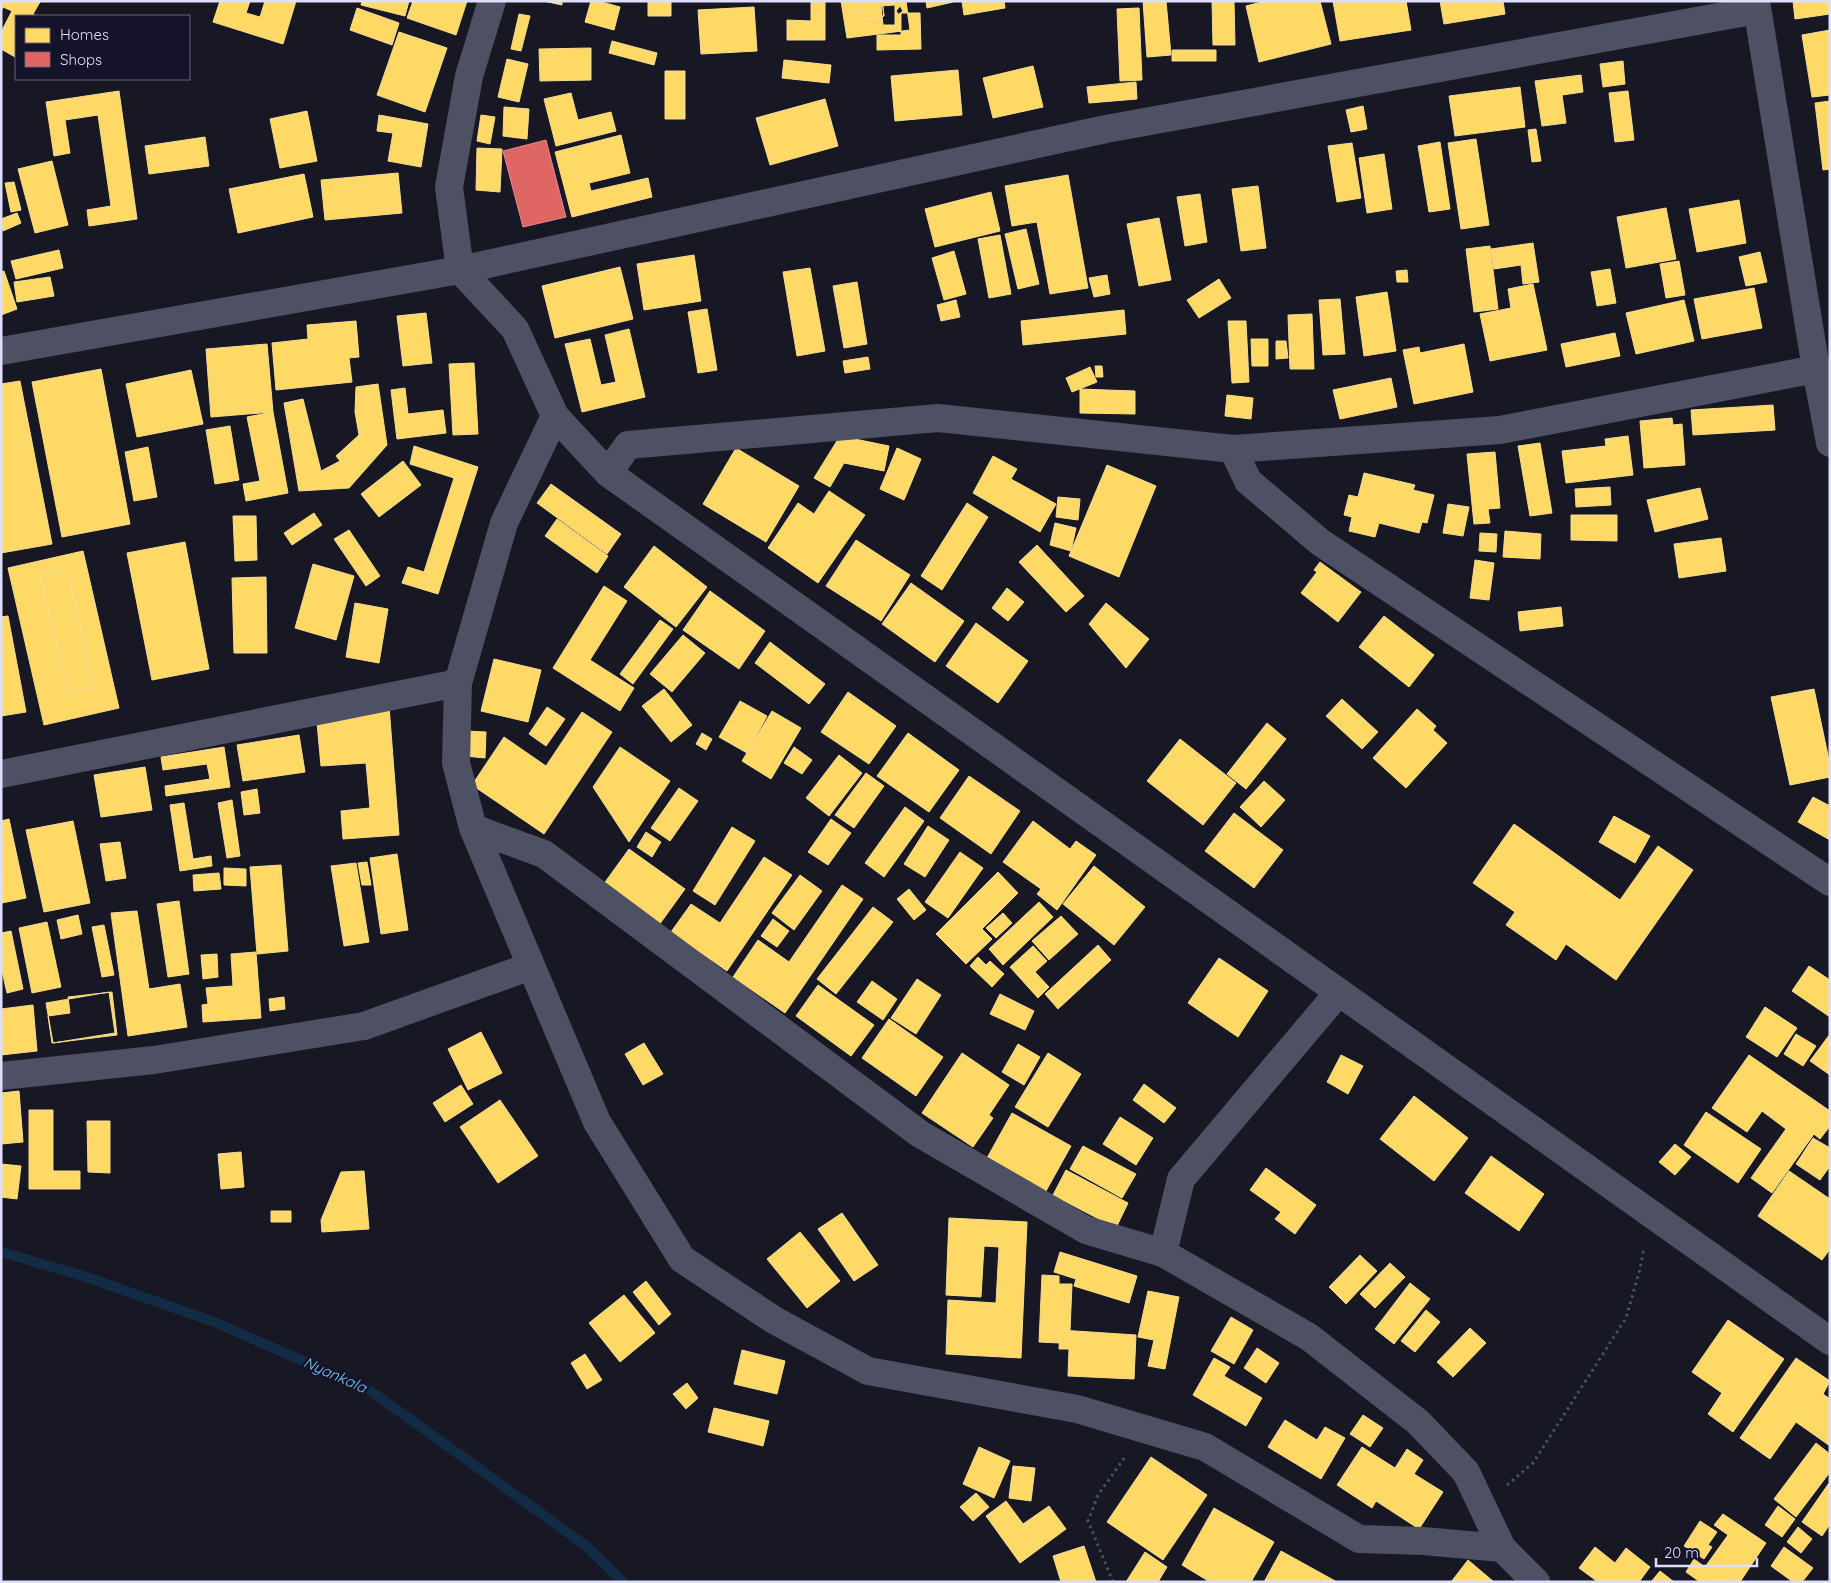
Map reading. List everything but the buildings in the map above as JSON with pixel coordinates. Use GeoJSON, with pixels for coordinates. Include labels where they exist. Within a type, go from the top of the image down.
{"type":"FeatureCollection","features":[{"type":"Feature","properties":{"kind":"street"},"geometry":{"type":"LineString","coordinates":[[492,1],[469,76],[449,187],[460,270],[515,329],[556,416],[608,473],[1830,1341]]}},
{"type":"Feature","properties":{"kind":"street"},"geometry":{"type":"LineString","coordinates":[[1,351],[460,270],[1106,129],[1756,6],[1816,369],[1829,432]]}},
{"type":"Feature","properties":{"kind":"street"},"geometry":{"type":"LineString","coordinates":[[608,473],[628,445],[938,418],[1233,449],[1500,430],[1816,369]]}},
{"type":"Feature","properties":{"kind":"street"},"geometry":{"type":"LineString","coordinates":[[556,416],[504,523],[458,683],[456,763],[473,828],[597,1122],[682,1258],[774,1320],[868,1371],[1077,1410],[1205,1447],[1359,1539],[1502,1548]]}},
{"type":"Feature","properties":{"kind":"street"},"geometry":{"type":"LineString","coordinates":[[1233,449],[1248,482],[1320,542],[1830,882]]}},
{"type":"Feature","properties":{"kind":"street"},"geometry":{"type":"LineString","coordinates":[[1,774],[458,683]]}},
{"type":"Feature","properties":{"kind":"street"},"geometry":{"type":"LineString","coordinates":[[473,828],[544,854],[920,1134],[1086,1230],[1163,1253],[1309,1337],[1418,1422],[1466,1472],[1502,1548],[1536,1582]]}},
{"type":"Feature","properties":{"kind":"street"},"geometry":{"type":"LineString","coordinates":[[1,1076],[154,1060],[364,1026],[531,966]]}},
{"type":"Feature","properties":{"kind":"street"},"geometry":{"type":"LineString","coordinates":[[1163,1253],[1182,1179],[1339,992]]}},
{"type":"Feature","properties":{"kind":"path"},"geometry":{"type":"LineString","coordinates":[[1482,1506],[1533,1463],[1626,1318],[1640,1269],[1650,1213]]}},
{"type":"Feature","properties":{"kind":"path"},"geometry":{"type":"LineString","coordinates":[[1113,1582],[1088,1521],[1098,1495],[1144,1430]]}},
{"type":"Feature","properties":{"kind":"waterway","name":"Nyankala"},"geometry":{"type":"LineString","coordinates":[[1,1252],[83,1276],[212,1321],[371,1391],[585,1545],[623,1582]]}}]}
